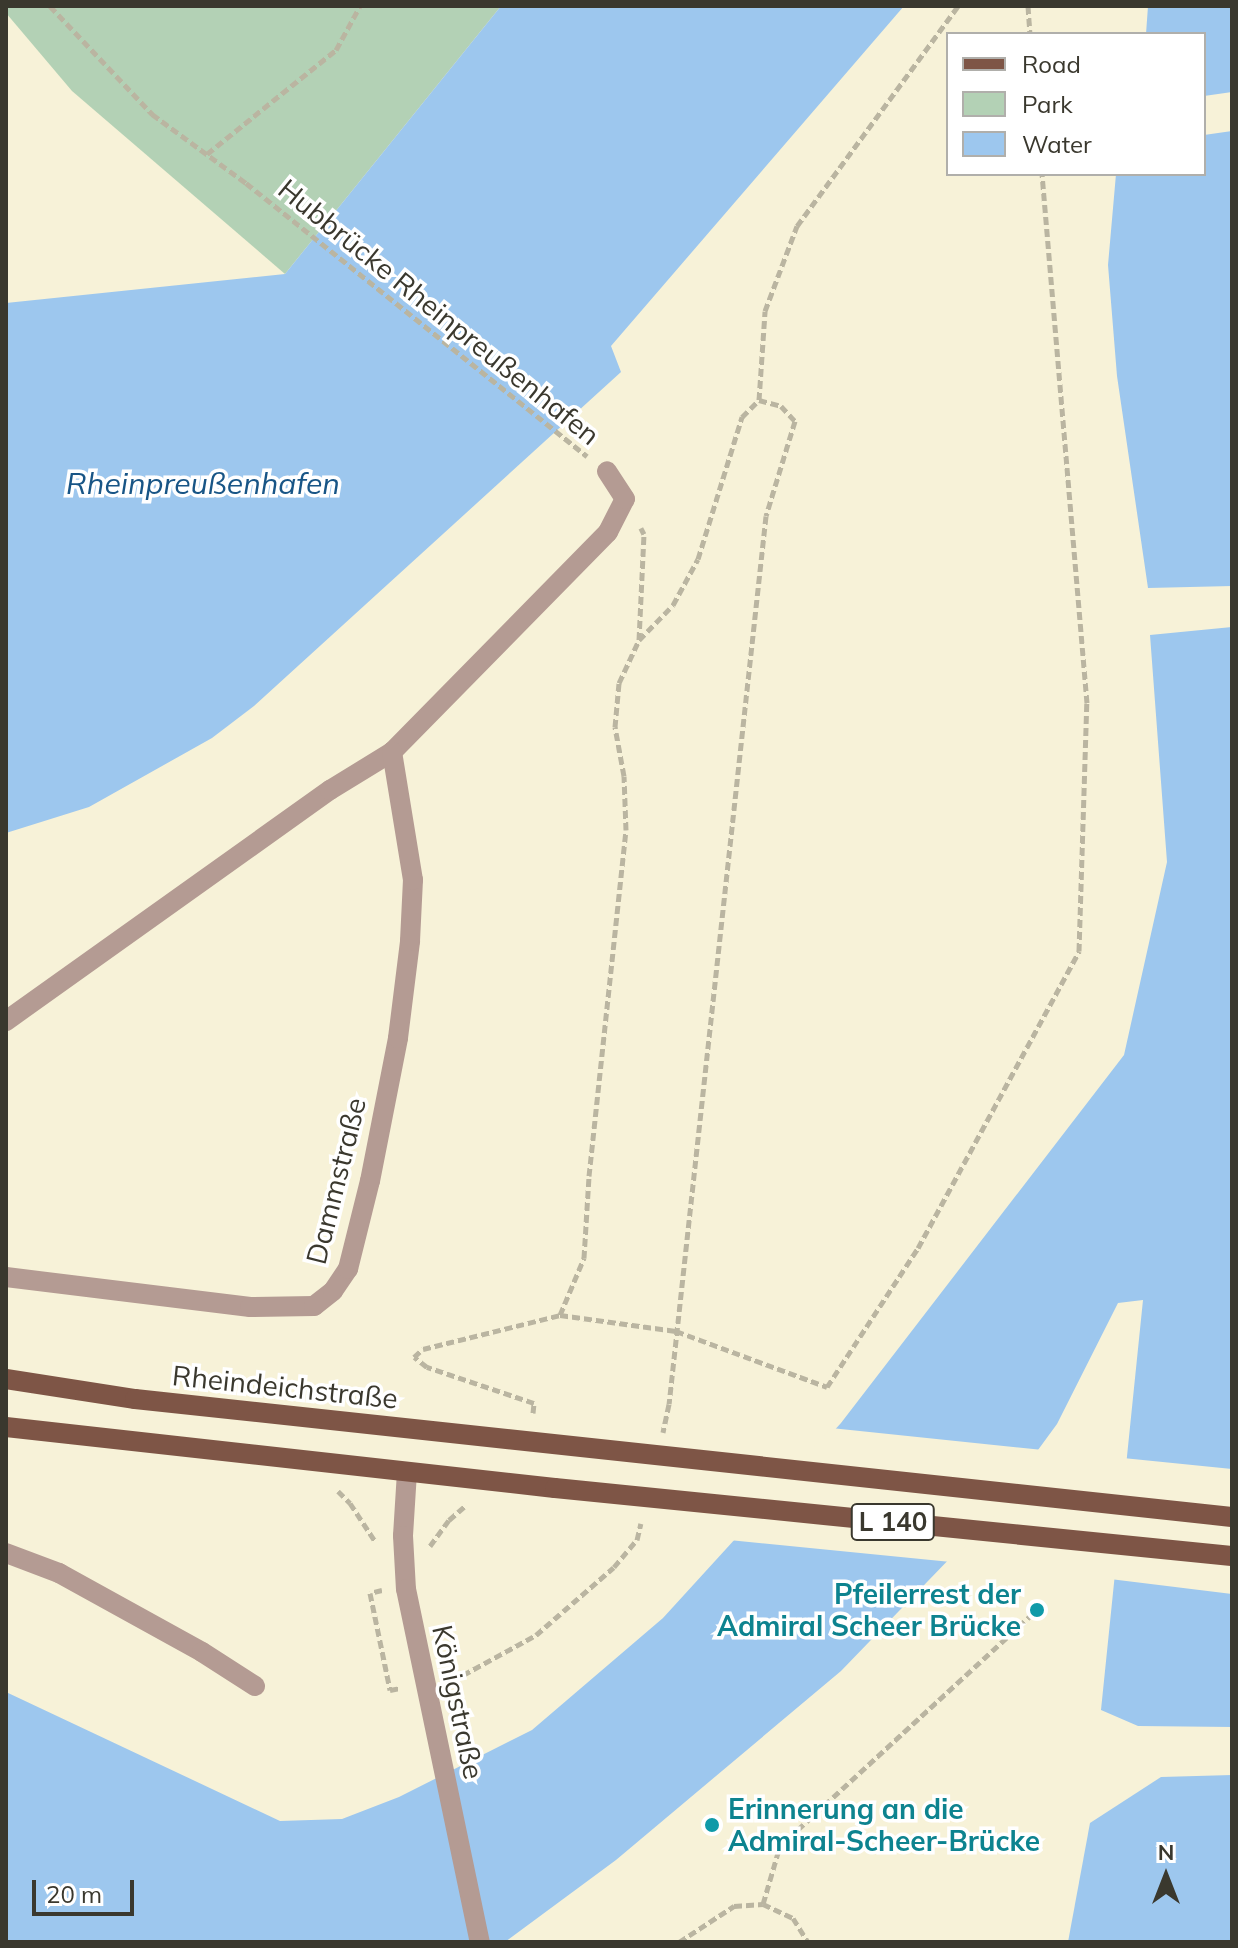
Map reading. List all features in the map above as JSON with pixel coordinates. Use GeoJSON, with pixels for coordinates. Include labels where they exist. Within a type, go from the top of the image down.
{"type":"FeatureCollection","features":[{"type":"Feature","properties":{"kind":"main road","name":"Rheindeichstraße"},"geometry":{"type":"LineString","coordinates":[[6,1379],[135,1399],[1232,1517]]}},
{"type":"Feature","properties":{"kind":"main road","name":"L 140"},"geometry":{"type":"LineString","coordinates":[[6,1427],[555,1488],[1232,1556]]}},
{"type":"Feature","properties":{"kind":"street"},"geometry":{"type":"LineString","coordinates":[[6,1021],[330,790],[392,752],[608,532],[625,499],[607,471]]}},
{"type":"Feature","properties":{"kind":"street","name":"Dammstraße"},"geometry":{"type":"LineString","coordinates":[[6,1277],[250,1307],[314,1306],[333,1291],[348,1269],[370,1181],[398,1038],[410,941],[413,880],[392,752]]}},
{"type":"Feature","properties":{"kind":"street","name":"Königstraße"},"geometry":{"type":"LineString","coordinates":[[407,1472],[403,1536],[406,1589],[480,1942]]}},
{"type":"Feature","properties":{"kind":"street"},"geometry":{"type":"LineString","coordinates":[[6,1553],[59,1573],[202,1652],[255,1686]]}},
{"type":"Feature","properties":{"kind":"path","name":"Hubbrücke Rheinpreußenhafen"},"geometry":{"type":"LineString","coordinates":[[50,6],[152,114],[246,183],[607,471]]}},
{"type":"Feature","properties":{"kind":"path"},"geometry":{"type":"LineString","coordinates":[[207,154],[336,50],[360,6]]}},
{"type":"Feature","properties":{"kind":"path"},"geometry":{"type":"LineString","coordinates":[[560,1315],[584,1258],[589,1176],[626,830],[624,776],[615,727],[619,683],[639,640],[673,605],[698,559],[742,417],[759,400],[765,311],[797,226],[958,6]]}},
{"type":"Feature","properties":{"kind":"path"},"geometry":{"type":"LineString","coordinates":[[1028,6],[1030,32]]}},
{"type":"Feature","properties":{"kind":"path"},"geometry":{"type":"LineString","coordinates":[[533,1413],[534,1403],[427,1367],[414,1357],[423,1349],[560,1315],[676,1331],[827,1387],[918,1248],[1079,951],[1087,703],[1042,176]]}},
{"type":"Feature","properties":{"kind":"path"},"geometry":{"type":"LineString","coordinates":[[669,1404],[766,516],[795,421],[781,406],[759,400]]}},
{"type":"Feature","properties":{"kind":"path"},"geometry":{"type":"LineString","coordinates":[[625,499],[644,534],[639,640]]}},
{"type":"Feature","properties":{"kind":"path"},"geometry":{"type":"LineString","coordinates":[[336,1489],[350,1503],[375,1541],[377,1553]]}},
{"type":"Feature","properties":{"kind":"path"},"geometry":{"type":"LineString","coordinates":[[428,1560],[429,1546],[449,1520],[467,1504]]}},
{"type":"Feature","properties":{"kind":"path"},"geometry":{"type":"LineString","coordinates":[[463,1675],[536,1635],[614,1567],[637,1540]]}},
{"type":"Feature","properties":{"kind":"path"},"geometry":{"type":"LineString","coordinates":[[382,1578],[387,1605]]}},
{"type":"Feature","properties":{"kind":"path"},"geometry":{"type":"LineString","coordinates":[[384,1590],[370,1593],[390,1690]]}},
{"type":"Feature","properties":{"kind":"path"},"geometry":{"type":"LineString","coordinates":[[763,1904],[780,1846],[1037,1610]]}},
{"type":"Feature","properties":{"kind":"path"},"geometry":{"type":"LineString","coordinates":[[679,1942],[734,1906],[763,1904],[793,1918],[808,1942]]}},
{"type":"Feature","properties":{"kind":"green space"},"geometry":{"type":"Polygon","coordinates":[[[6,6],[501,6],[285,274],[72,91],[6,13],[6,6]]]}},
{"type":"Feature","properties":{"kind":"water","name":"Rheinpreußenhafen"},"geometry":{"type":"Polygon","coordinates":[[[501,6],[904,6],[611,346],[621,372],[254,706],[212,738],[89,807],[6,833],[6,303],[285,274],[501,6]]]}},
{"type":"Feature","properties":{"kind":"water"},"geometry":{"type":"Polygon","coordinates":[[[1148,6],[1232,6],[1232,92],[1206,96],[1206,32],[1146,32],[1148,6]]]}},
{"type":"Feature","properties":{"kind":"water"},"geometry":{"type":"Polygon","coordinates":[[[1232,131],[1232,586],[1148,588],[1117,376],[1108,265],[1116,176],[1206,176],[1206,135],[1232,131]]]}},
{"type":"Feature","properties":{"kind":"water"},"geometry":{"type":"Polygon","coordinates":[[[1232,627],[1232,1727],[1138,1726],[1101,1710],[1143,1300],[1118,1303],[1057,1424],[986,1521],[841,1671],[616,1860],[505,1942],[6,1942],[6,1692],[280,1821],[342,1819],[399,1797],[532,1730],[663,1618],[841,1423],[1124,1055],[1167,862],[1150,635],[1232,627]]]}},
{"type":"Feature","properties":{"kind":"water"},"geometry":{"type":"Polygon","coordinates":[[[1232,1775],[1232,1942],[1068,1942],[1090,1823],[1161,1777],[1232,1775]]]}},
{"type":"Feature","properties":{"kind":"pier"},"geometry":{"type":"Polygon","coordinates":[[[831,1428],[1043,1450],[989,1523],[951,1562],[729,1540],[831,1428]]]}},
{"type":"Feature","properties":{"kind":"pier"},"geometry":{"type":"Polygon","coordinates":[[[1123,1458],[1232,1469],[1232,1594],[1110,1579],[1123,1458]]]}},
{"type":"Feature","properties":{"kind":"place","name":"Pfeilerrest der Admiral Scheer Brücke"},"geometry":{"type":"Point","coordinates":[1037,1610]}},
{"type":"Feature","properties":{"kind":"place","name":"Erinnerung an die Admiral-Scheer-Brücke"},"geometry":{"type":"Point","coordinates":[712,1825]}}]}
